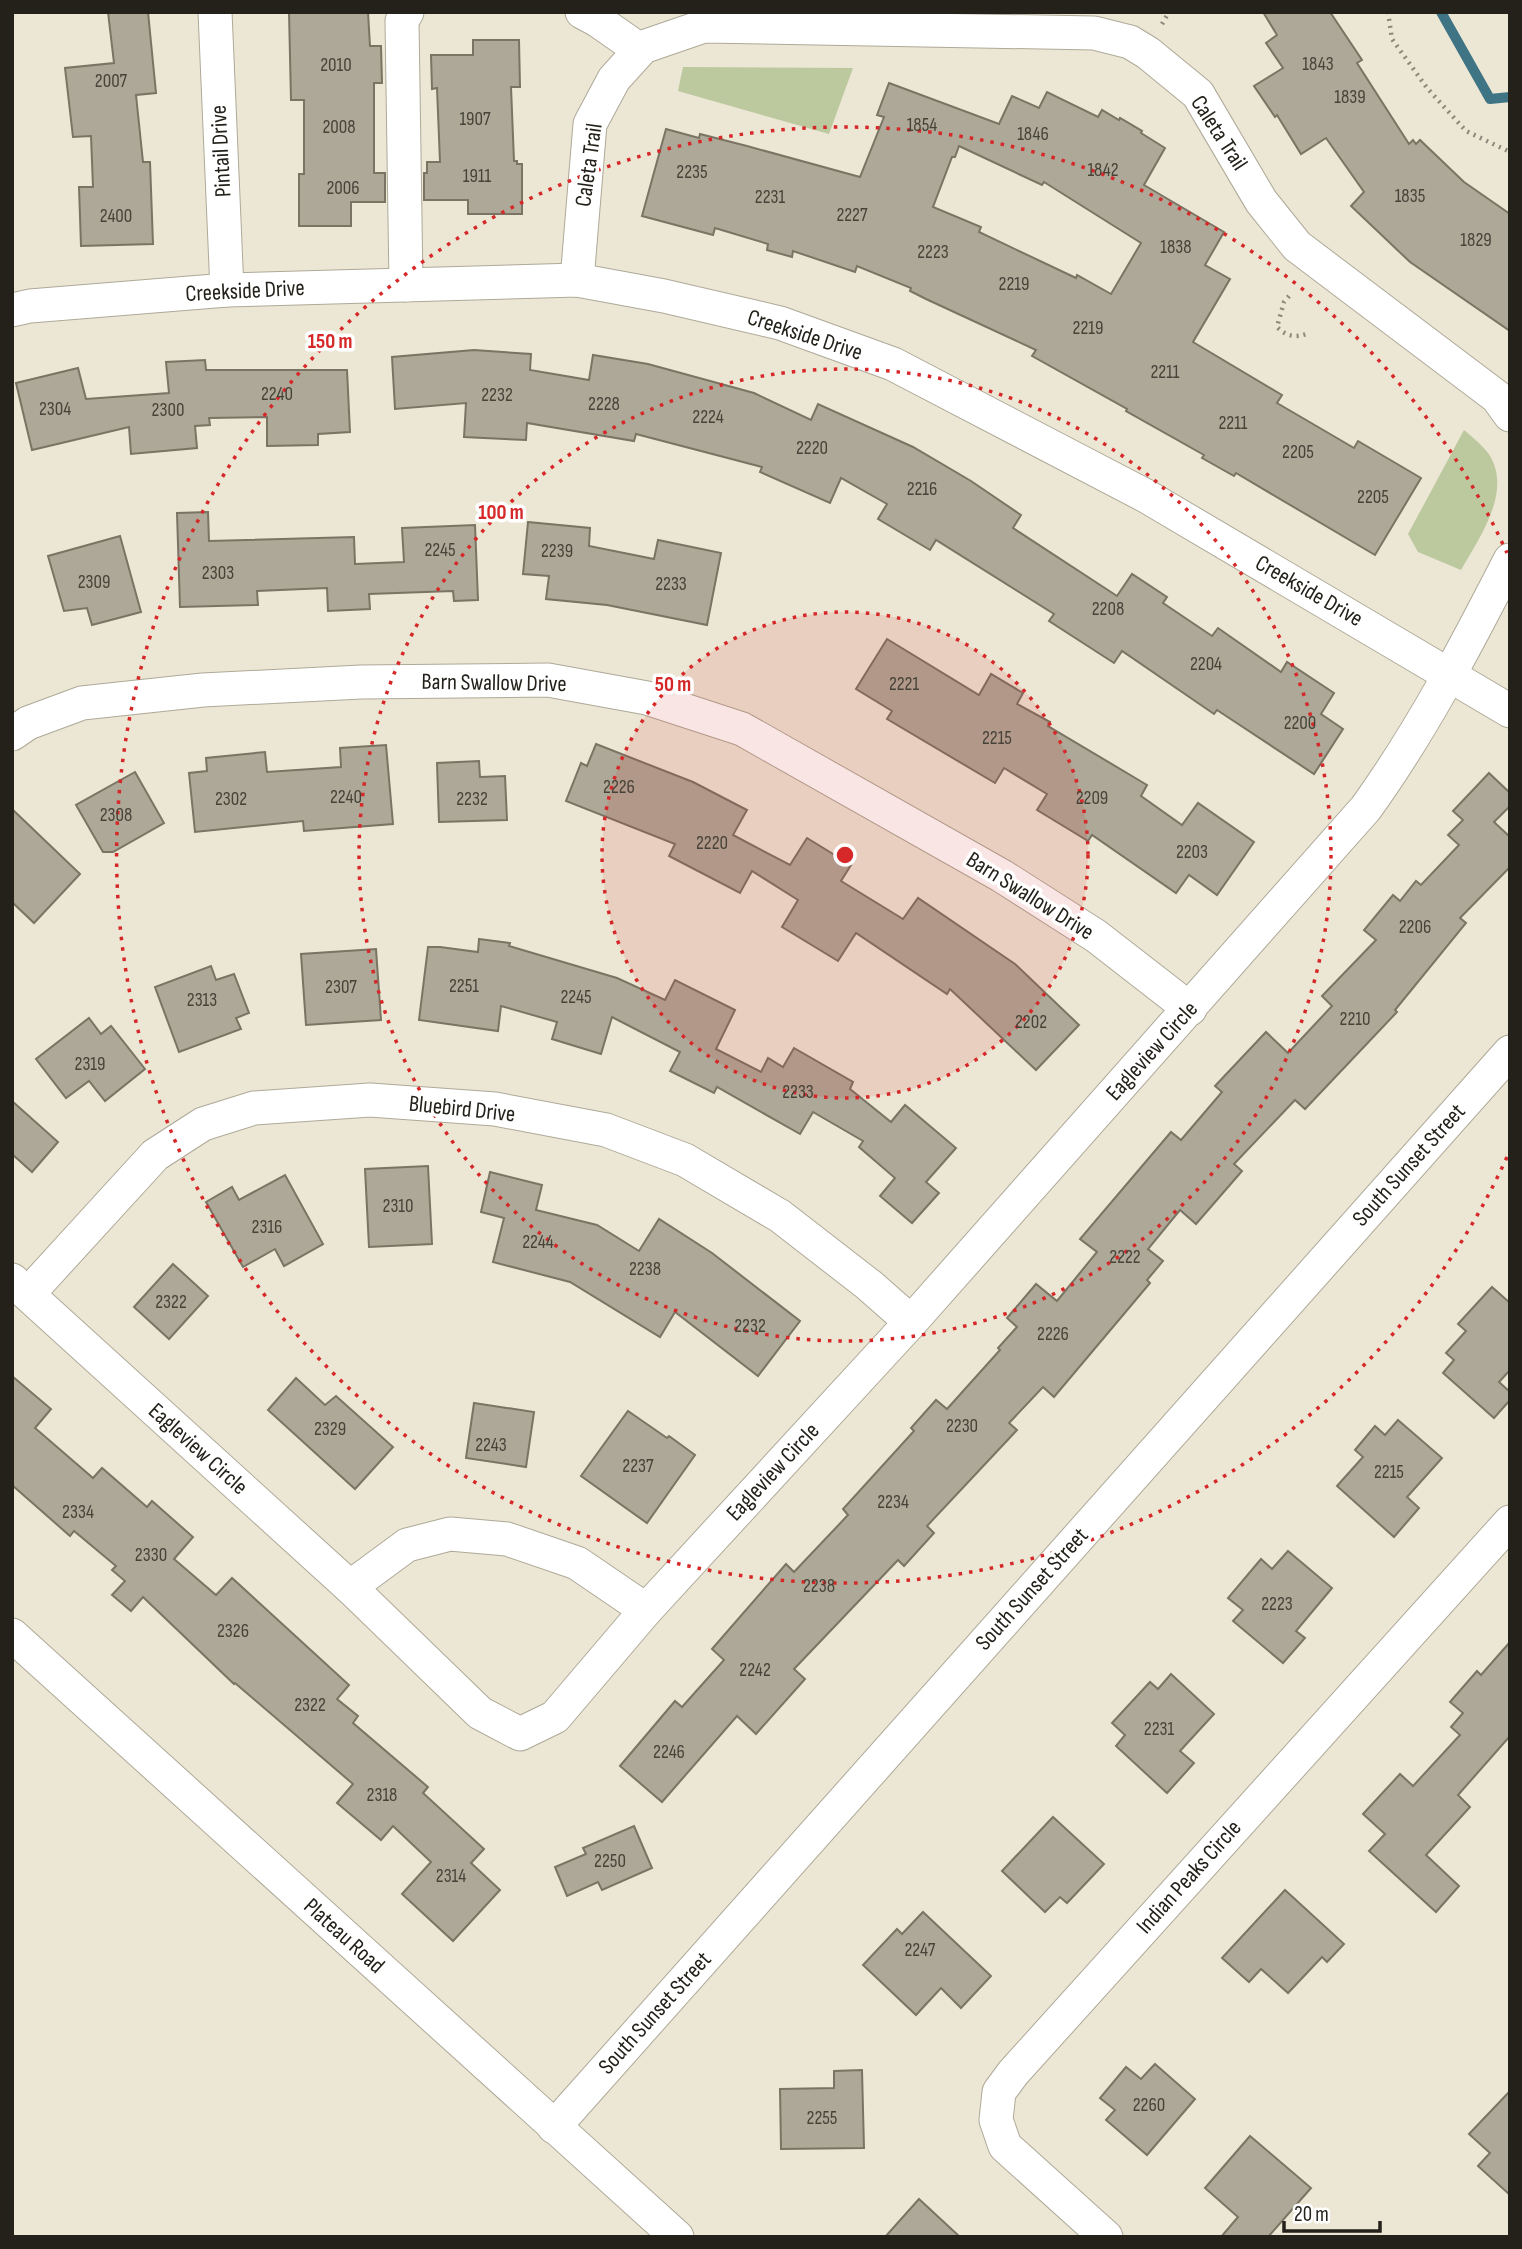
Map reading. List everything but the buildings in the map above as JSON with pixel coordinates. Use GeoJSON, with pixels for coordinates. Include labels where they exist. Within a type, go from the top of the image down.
{"type":"FeatureCollection","features":[{"type":"Feature","properties":{"kind":"street","name":"Pintail Drive"},"geometry":{"type":"LineString","coordinates":[[215,12],[228,290]]}},
{"type":"Feature","properties":{"kind":"street"},"geometry":{"type":"LineString","coordinates":[[406,285],[402,21],[407,12]]}},
{"type":"Feature","properties":{"kind":"street"},"geometry":{"type":"LineString","coordinates":[[582,12],[640,50]]}},
{"type":"Feature","properties":{"kind":"street","name":"Caleta Trail"},"geometry":{"type":"LineString","coordinates":[[577,280],[590,124],[614,79],[643,47],[705,26],[1094,33],[1130,42],[1148,53],[1198,94],[1261,201],[1297,246],[1497,397],[1510,415]]}},
{"type":"Feature","properties":{"kind":"street","name":"Creekside Drive"},"geometry":{"type":"LineString","coordinates":[[12,310],[30,306],[228,290],[577,280],[664,296],[780,323],[893,364],[1154,501],[1510,711]]}},
{"type":"Feature","properties":{"kind":"street"},"geometry":{"type":"LineString","coordinates":[[1451,675],[1510,560]]}},
{"type":"Feature","properties":{"kind":"street","name":"Eagleview Circle"},"geometry":{"type":"LineString","coordinates":[[20,1287],[350,1587],[480,1713],[520,1734],[555,1717],[646,1610],[911,1322],[1190,1009],[1366,808],[1397,765],[1451,675]]}},
{"type":"Feature","properties":{"kind":"street","name":"Barn Swallow Drive"},"geometry":{"type":"LineString","coordinates":[[12,734],[28,723],[82,703],[203,690],[361,682],[548,680],[647,698],[741,729],[1002,876],[1096,936],[1190,1009]]}},
{"type":"Feature","properties":{"kind":"street","name":"South Sunset Street"},"geometry":{"type":"LineString","coordinates":[[554,2127],[1510,1052]]}},
{"type":"Feature","properties":{"kind":"street","name":"Bluebird Drive"},"geometry":{"type":"LineString","coordinates":[[20,1287],[155,1155],[203,1124],[254,1108],[370,1100],[495,1109],[606,1130],[685,1160],[780,1216],[869,1284],[911,1322]]}},
{"type":"Feature","properties":{"kind":"street","name":"Indian Peaks Circle"},"geometry":{"type":"LineString","coordinates":[[1106,2237],[1004,2146],[996,2120],[999,2092],[1013,2073],[1510,1522]]}},
{"type":"Feature","properties":{"kind":"street"},"geometry":{"type":"LineString","coordinates":[[350,1587],[407,1545],[450,1534],[507,1539],[577,1563],[646,1610]]}},
{"type":"Feature","properties":{"kind":"street","name":"Plateau Road"},"geometry":{"type":"LineString","coordinates":[[12,1635],[677,2237]]}},
{"type":"Feature","properties":{"kind":"path"},"geometry":{"type":"LineString","coordinates":[[1162,24],[1169,12]]}},
{"type":"Feature","properties":{"kind":"path"},"geometry":{"type":"LineString","coordinates":[[1388,12],[1392,38],[1427,88],[1466,131],[1510,152]]}},
{"type":"Feature","properties":{"kind":"path"},"geometry":{"type":"LineString","coordinates":[[1289,296],[1284,302],[1277,327],[1284,334],[1299,337],[1309,333]]}},
{"type":"Feature","properties":{"kind":"green space"},"geometry":{"type":"Polygon","coordinates":[[[683,67],[853,68],[829,134],[678,91],[683,67]]]}},
{"type":"Feature","properties":{"kind":"green space"},"geometry":{"type":"Polygon","coordinates":[[[1464,430],[1488,453],[1495,467],[1497,482],[1491,513],[1461,570],[1418,552],[1408,534],[1464,430]]]}},
{"type":"Feature","properties":{"kind":"waterway"},"geometry":{"type":"LineString","coordinates":[[1441,12],[1490,99],[1510,97]]}}]}
